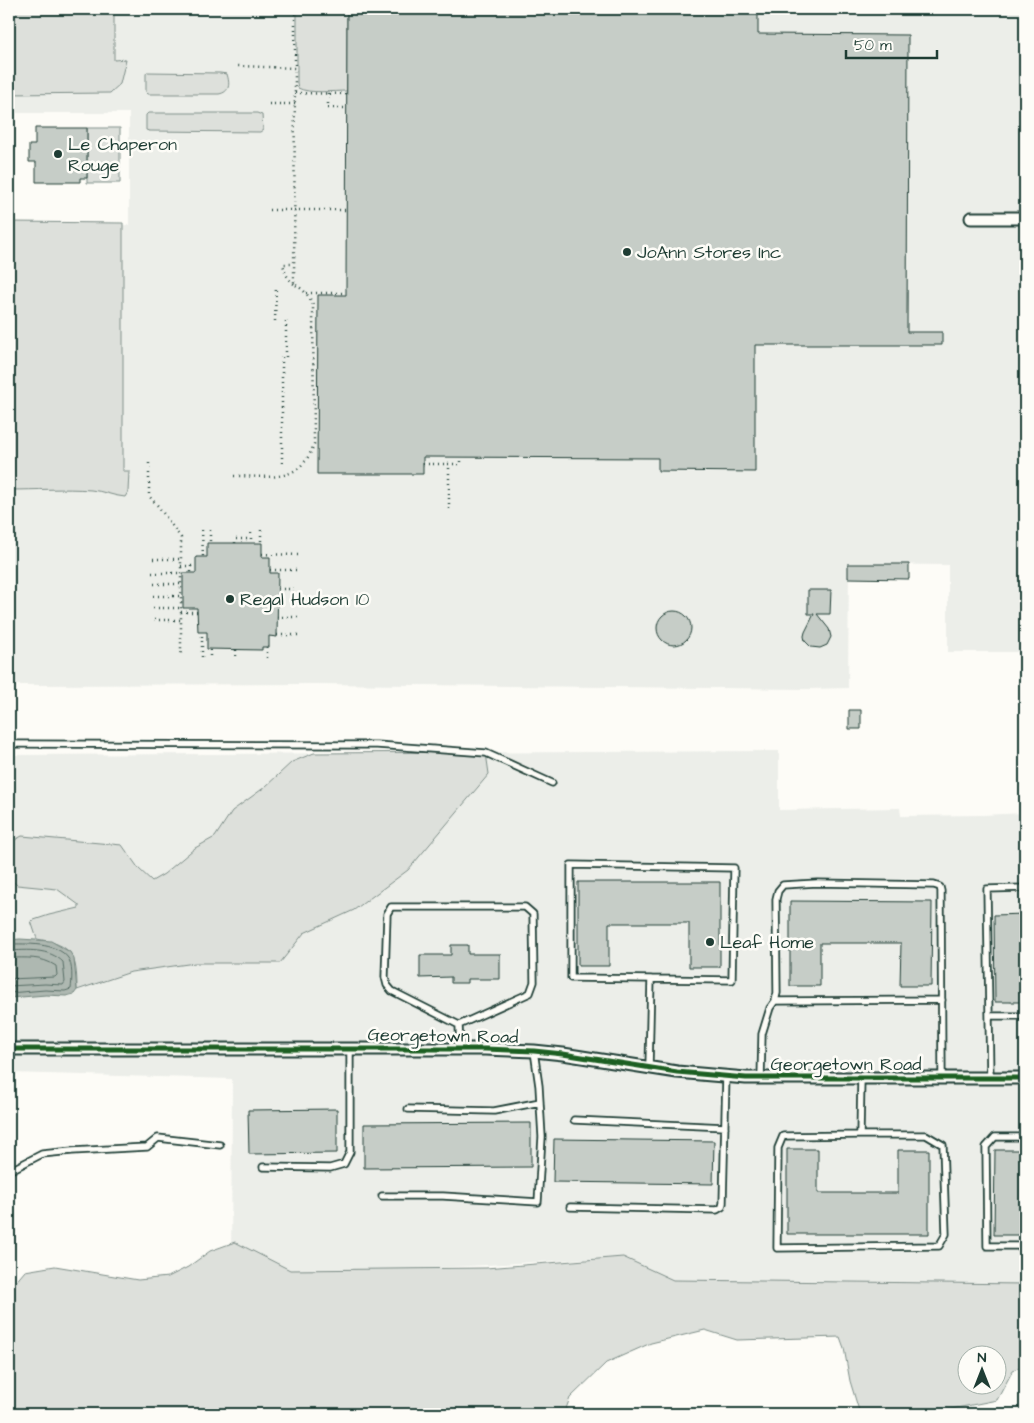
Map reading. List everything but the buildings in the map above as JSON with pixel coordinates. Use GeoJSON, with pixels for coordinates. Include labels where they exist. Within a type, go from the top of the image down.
{"type":"FeatureCollection","features":[{"type":"Feature","properties":{"kind":"street"},"geometry":{"type":"LineString","coordinates":[[971,218],[1025,218]]}},
{"type":"Feature","properties":{"kind":"street","name":"Georgetown Road"},"geometry":{"type":"LineString","coordinates":[[9,1049],[460,1049],[534,1051],[649,1067],[761,1078],[1025,1078]]}},
{"type":"Feature","properties":{"kind":"lane"},"geometry":{"type":"LineString","coordinates":[[9,744],[377,745],[451,750],[486,753],[552,783]]}},
{"type":"Feature","properties":{"kind":"lane"},"geometry":{"type":"LineString","coordinates":[[571,865],[734,868],[732,980],[651,979],[571,978],[571,865]]}},
{"type":"Feature","properties":{"kind":"lane"},"geometry":{"type":"LineString","coordinates":[[761,1078],[762,1034],[777,993],[776,899],[778,891],[783,885],[816,883],[934,885],[940,887],[942,1077]]}},
{"type":"Feature","properties":{"kind":"lane"},"geometry":{"type":"LineString","coordinates":[[990,1078],[987,889],[1025,888]]}},
{"type":"Feature","properties":{"kind":"lane"},"geometry":{"type":"LineString","coordinates":[[391,907],[525,907],[533,914],[534,982],[530,993],[459,1025],[392,991],[387,986],[385,977],[386,914],[391,907]]}},
{"type":"Feature","properties":{"kind":"lane"},"geometry":{"type":"LineString","coordinates":[[649,1067],[651,979]]}},
{"type":"Feature","properties":{"kind":"lane"},"geometry":{"type":"LineString","coordinates":[[775,1001],[942,1000]]}},
{"type":"Feature","properties":{"kind":"lane"},"geometry":{"type":"LineString","coordinates":[[989,1016],[1025,1016]]}},
{"type":"Feature","properties":{"kind":"lane"},"geometry":{"type":"LineString","coordinates":[[459,1025],[460,1049]]}},
{"type":"Feature","properties":{"kind":"lane"},"geometry":{"type":"LineString","coordinates":[[263,1167],[330,1168],[344,1164],[350,1152],[350,1049]]}},
{"type":"Feature","properties":{"kind":"lane"},"geometry":{"type":"LineString","coordinates":[[382,1196],[443,1196],[538,1202],[542,1136],[539,1086],[534,1051]]}},
{"type":"Feature","properties":{"kind":"lane"},"geometry":{"type":"LineString","coordinates":[[570,1208],[717,1210],[722,1208],[726,1076]]}},
{"type":"Feature","properties":{"kind":"lane"},"geometry":{"type":"LineString","coordinates":[[860,1078],[860,1135]]}},
{"type":"Feature","properties":{"kind":"lane"},"geometry":{"type":"LineString","coordinates":[[408,1110],[494,1112],[540,1102]]}},
{"type":"Feature","properties":{"kind":"lane"},"geometry":{"type":"LineString","coordinates":[[574,1120],[725,1127]]}},
{"type":"Feature","properties":{"kind":"lane"},"geometry":{"type":"LineString","coordinates":[[926,1134],[943,1145],[946,1234],[939,1246],[777,1248],[778,1148],[783,1136],[860,1135],[926,1134]]}},
{"type":"Feature","properties":{"kind":"lane"},"geometry":{"type":"LineString","coordinates":[[1025,1137],[995,1136],[986,1146],[987,1246],[1025,1246]]}},
{"type":"Feature","properties":{"kind":"lane"},"geometry":{"type":"LineString","coordinates":[[9,1171],[42,1154],[147,1147],[158,1138],[220,1145]]}},
{"type":"Feature","properties":{"kind":"lane"},"geometry":{"type":"LineString","coordinates":[[9,1195],[9,1204]]}},
{"type":"Feature","properties":{"kind":"path"},"geometry":{"type":"LineString","coordinates":[[294,284],[295,9]]}},
{"type":"Feature","properties":{"kind":"path"},"geometry":{"type":"LineString","coordinates":[[238,66],[295,68]]}},
{"type":"Feature","properties":{"kind":"path"},"geometry":{"type":"LineString","coordinates":[[295,93],[347,94]]}},
{"type":"Feature","properties":{"kind":"path"},"geometry":{"type":"LineString","coordinates":[[328,93],[328,108],[347,108]]}},
{"type":"Feature","properties":{"kind":"path"},"geometry":{"type":"LineString","coordinates":[[269,104],[295,104]]}},
{"type":"Feature","properties":{"kind":"path"},"geometry":{"type":"LineString","coordinates":[[269,210],[346,210]]}},
{"type":"Feature","properties":{"kind":"path"},"geometry":{"type":"LineString","coordinates":[[234,476],[282,476],[293,473],[311,455],[314,444],[316,386],[313,305],[310,296],[294,284],[285,272],[283,264],[294,264]]}},
{"type":"Feature","properties":{"kind":"path"},"geometry":{"type":"LineString","coordinates":[[275,321],[276,286]]}},
{"type":"Feature","properties":{"kind":"path"},"geometry":{"type":"LineString","coordinates":[[306,293],[346,293]]}},
{"type":"Feature","properties":{"kind":"path"},"geometry":{"type":"LineString","coordinates":[[282,462],[286,321]]}},
{"type":"Feature","properties":{"kind":"path"},"geometry":{"type":"LineString","coordinates":[[423,464],[461,464],[460,458]]}},
{"type":"Feature","properties":{"kind":"path"},"geometry":{"type":"LineString","coordinates":[[149,462],[149,496],[180,538],[181,656]]}},
{"type":"Feature","properties":{"kind":"path"},"geometry":{"type":"LineString","coordinates":[[449,464],[449,509]]}},
{"type":"Feature","properties":{"kind":"path"},"geometry":{"type":"LineString","coordinates":[[202,530],[203,557]]}},
{"type":"Feature","properties":{"kind":"path"},"geometry":{"type":"LineString","coordinates":[[210,530],[210,543]]}},
{"type":"Feature","properties":{"kind":"path"},"geometry":{"type":"LineString","coordinates":[[235,543],[235,539],[251,539],[251,530]]}},
{"type":"Feature","properties":{"kind":"path"},"geometry":{"type":"LineString","coordinates":[[261,530],[261,543]]}},
{"type":"Feature","properties":{"kind":"path"},"geometry":{"type":"LineString","coordinates":[[262,554],[298,554]]}},
{"type":"Feature","properties":{"kind":"path"},"geometry":{"type":"LineString","coordinates":[[153,559],[180,559]]}},
{"type":"Feature","properties":{"kind":"path"},"geometry":{"type":"LineString","coordinates":[[180,566],[196,566]]}},
{"type":"Feature","properties":{"kind":"path"},"geometry":{"type":"LineString","coordinates":[[191,566],[191,573]]}},
{"type":"Feature","properties":{"kind":"path"},"geometry":{"type":"LineString","coordinates":[[270,570],[298,570]]}},
{"type":"Feature","properties":{"kind":"path"},"geometry":{"type":"LineString","coordinates":[[152,573],[181,573]]}},
{"type":"Feature","properties":{"kind":"path"},"geometry":{"type":"LineString","coordinates":[[154,584],[181,584]]}},
{"type":"Feature","properties":{"kind":"path"},"geometry":{"type":"LineString","coordinates":[[278,589],[298,589]]}},
{"type":"Feature","properties":{"kind":"path"},"geometry":{"type":"LineString","coordinates":[[153,596],[181,596]]}},
{"type":"Feature","properties":{"kind":"path"},"geometry":{"type":"LineString","coordinates":[[153,608],[198,612]]}},
{"type":"Feature","properties":{"kind":"path"},"geometry":{"type":"LineString","coordinates":[[277,617],[298,617]]}},
{"type":"Feature","properties":{"kind":"path"},"geometry":{"type":"LineString","coordinates":[[154,620],[181,620]]}},
{"type":"Feature","properties":{"kind":"path"},"geometry":{"type":"LineString","coordinates":[[202,632],[202,657]]}},
{"type":"Feature","properties":{"kind":"path"},"geometry":{"type":"LineString","coordinates":[[277,635],[298,635]]}},
{"type":"Feature","properties":{"kind":"path"},"geometry":{"type":"LineString","coordinates":[[267,647],[267,658]]}},
{"type":"Feature","properties":{"kind":"path"},"geometry":{"type":"LineString","coordinates":[[210,650],[210,658]]}},
{"type":"Feature","properties":{"kind":"path"},"geometry":{"type":"LineString","coordinates":[[236,650],[236,658]]}},
{"type":"Feature","properties":{"kind":"shaded area"},"geometry":{"type":"Polygon","coordinates":[[[9,9],[1025,9],[1025,652],[948,652],[948,565],[849,564],[848,688],[316,684],[9,685],[9,225],[129,225],[129,113],[9,113],[9,9]]]}},
{"type":"Feature","properties":{"kind":"shaded area"},"geometry":{"type":"Polygon","coordinates":[[[9,9],[114,9],[114,60],[126,59],[120,84],[110,93],[9,94],[9,9]]]}},
{"type":"Feature","properties":{"kind":"shaded area"},"geometry":{"type":"Polygon","coordinates":[[[297,9],[347,9],[347,91],[315,92],[298,88],[297,9]]]}},
{"type":"Feature","properties":{"kind":"shaded area"},"geometry":{"type":"Polygon","coordinates":[[[147,72],[220,73],[227,74],[229,81],[227,89],[219,94],[148,94],[146,92],[147,72]]]}},
{"type":"Feature","properties":{"kind":"shaded area"},"geometry":{"type":"Polygon","coordinates":[[[148,113],[257,113],[262,115],[263,130],[260,132],[149,131],[146,130],[146,115],[148,113]]]}},
{"type":"Feature","properties":{"kind":"shaded area"},"geometry":{"type":"Polygon","coordinates":[[[87,128],[120,128],[120,183],[87,183],[87,128]]]}},
{"type":"Feature","properties":{"kind":"shaded area"},"geometry":{"type":"Polygon","coordinates":[[[9,222],[123,223],[123,471],[129,471],[128,492],[125,497],[91,490],[9,490],[9,222]]]}},
{"type":"Feature","properties":{"kind":"shaded area"},"geometry":{"type":"Polygon","coordinates":[[[779,751],[779,810],[900,808],[901,816],[1025,813],[1025,1284],[673,1280],[623,1257],[231,1280],[232,1079],[9,1073],[9,755],[779,751]]]}},
{"type":"Feature","properties":{"kind":"shaded area"},"geometry":{"type":"Polygon","coordinates":[[[314,753],[486,753],[489,774],[408,870],[354,910],[304,933],[280,963],[195,963],[131,972],[77,990],[76,968],[70,954],[58,945],[37,939],[31,921],[79,908],[79,905],[57,889],[17,885],[9,878],[9,843],[22,836],[122,845],[139,869],[152,881],[164,874],[195,848],[215,837],[232,811],[265,787],[292,762],[314,753]]]}},
{"type":"Feature","properties":{"kind":"shaded area"},"geometry":{"type":"Polygon","coordinates":[[[235,1242],[290,1270],[486,1268],[623,1257],[673,1280],[1025,1284],[1025,1365],[1013,1370],[1006,1383],[1006,1346],[956,1346],[956,1396],[999,1396],[997,1400],[926,1414],[860,1414],[840,1337],[737,1340],[705,1330],[651,1343],[606,1363],[570,1398],[564,1414],[9,1414],[9,1290],[25,1271],[55,1266],[138,1280],[168,1277],[188,1267],[210,1251],[235,1242]]]}},
{"type":"Feature","properties":{"kind":"water"},"geometry":{"type":"Polygon","coordinates":[[[9,940],[51,941],[70,952],[74,959],[77,990],[74,994],[66,996],[46,995],[9,998],[9,940]]]}},
{"type":"Feature","properties":{"kind":"cycle path"},"geometry":{"type":"LineString","coordinates":[[9,1049],[485,1049],[563,1054],[677,1072],[746,1078],[1025,1078]]}},
{"type":"Feature","properties":{"kind":"place","name":"Le Chaperon Rouge"},"geometry":{"type":"Point","coordinates":[58,154]}},
{"type":"Feature","properties":{"kind":"place","name":"JoAnn Stores Inc"},"geometry":{"type":"Point","coordinates":[627,252]}},
{"type":"Feature","properties":{"kind":"place","name":"Regal Hudson 10"},"geometry":{"type":"Point","coordinates":[230,599]}},
{"type":"Feature","properties":{"kind":"place","name":"Leaf Home"},"geometry":{"type":"Point","coordinates":[710,942]}}]}
